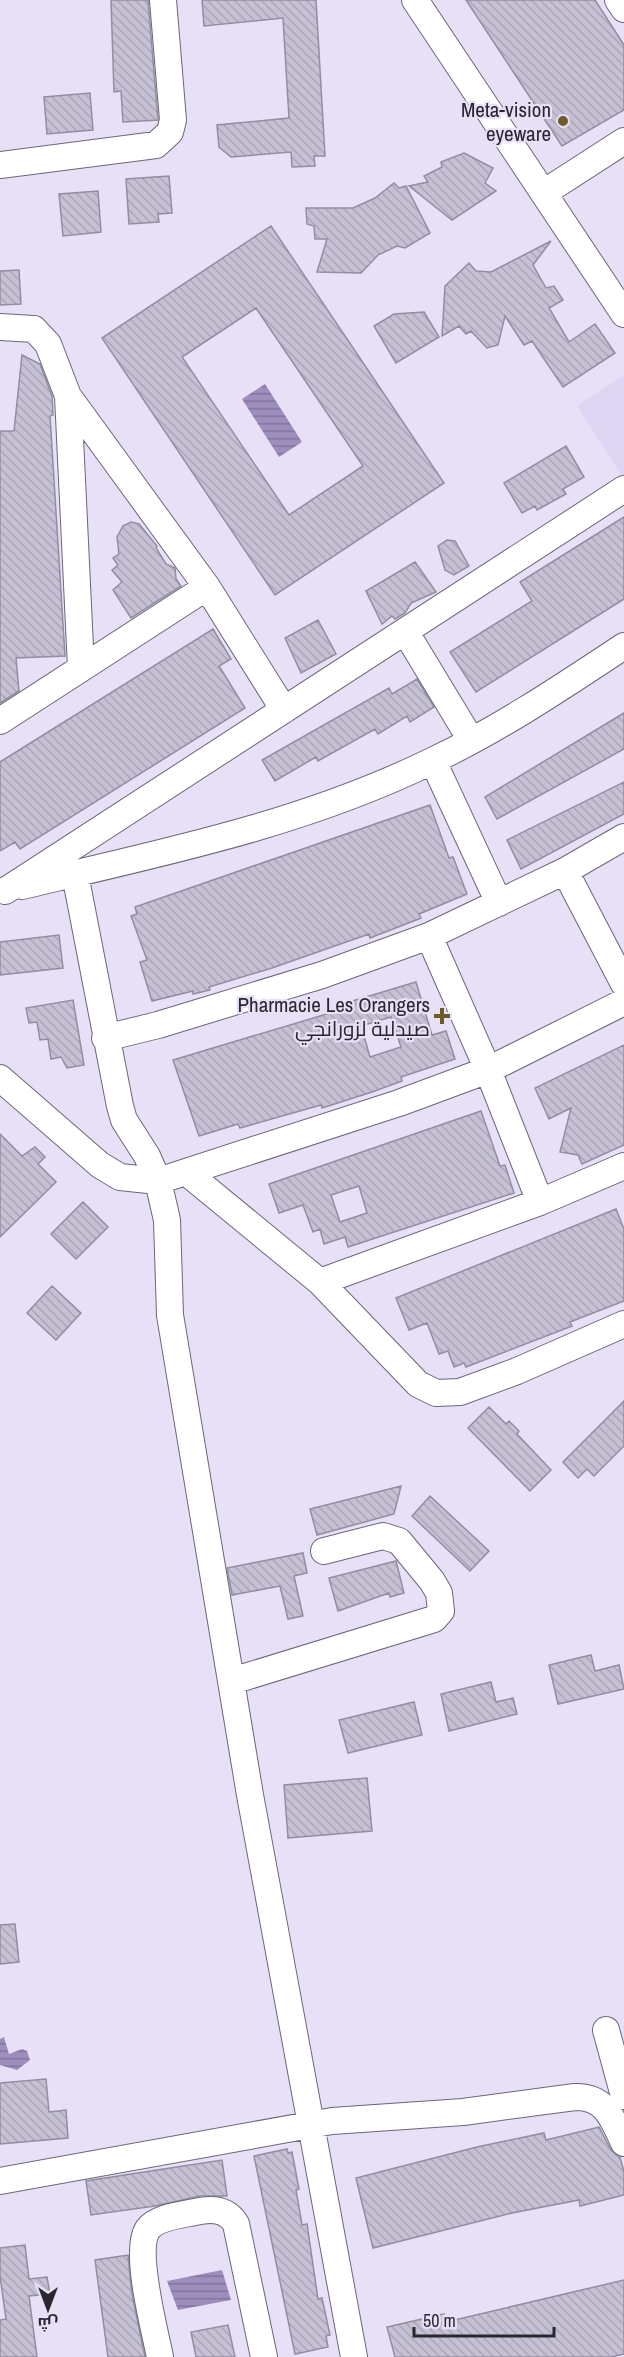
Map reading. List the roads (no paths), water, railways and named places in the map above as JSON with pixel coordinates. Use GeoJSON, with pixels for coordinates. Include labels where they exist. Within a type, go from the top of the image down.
{"type":"FeatureCollection","features":[{"type":"Feature","properties":{"kind":"street"},"geometry":{"type":"LineString","coordinates":[[0,165],[156,145],[165,138],[173,120],[164,0]]}},
{"type":"Feature","properties":{"kind":"street"},"geometry":{"type":"LineString","coordinates":[[415,0],[624,314]]}},
{"type":"Feature","properties":{"kind":"street"},"geometry":{"type":"LineString","coordinates":[[618,0],[624,9]]}},
{"type":"Feature","properties":{"kind":"street"},"geometry":{"type":"LineString","coordinates":[[544,192],[624,141]]}},
{"type":"Feature","properties":{"kind":"street"},"geometry":{"type":"LineString","coordinates":[[0,327],[34,329],[48,344],[68,396],[207,587],[284,710]]}},
{"type":"Feature","properties":{"kind":"street"},"geometry":{"type":"LineString","coordinates":[[68,396],[81,668]]}},
{"type":"Feature","properties":{"kind":"street"},"geometry":{"type":"LineString","coordinates":[[2,891],[624,489]]}},
{"type":"Feature","properties":{"kind":"street"},"geometry":{"type":"LineString","coordinates":[[0,721],[207,587]]}},
{"type":"Feature","properties":{"kind":"street"},"geometry":{"type":"LineString","coordinates":[[405,631],[471,740]]}},
{"type":"Feature","properties":{"kind":"street"},"geometry":{"type":"LineString","coordinates":[[2,891],[148,858],[336,801],[433,761],[520,714],[624,646]]}},
{"type":"Feature","properties":{"kind":"street"},"geometry":{"type":"LineString","coordinates":[[433,761],[499,903]]}},
{"type":"Feature","properties":{"kind":"street"},"geometry":{"type":"LineString","coordinates":[[105,1038],[158,1025],[322,975],[429,936],[565,871],[624,837]]}},
{"type":"Feature","properties":{"kind":"street"},"geometry":{"type":"LineString","coordinates":[[565,871],[624,984]]}},
{"type":"Feature","properties":{"kind":"street"},"geometry":{"type":"LineString","coordinates":[[75,874],[105,1038],[124,1120],[159,1180],[167,1220],[170,1315],[284,1987],[312,2124],[354,2357]]}},
{"type":"Feature","properties":{"kind":"street"},"geometry":{"type":"LineString","coordinates":[[429,936],[488,1070],[540,1202]]}},
{"type":"Feature","properties":{"kind":"street"},"geometry":{"type":"LineString","coordinates":[[0,1078],[100,1166],[120,1177],[139,1181],[159,1180],[399,1103],[488,1070],[624,1002]]}},
{"type":"Feature","properties":{"kind":"street"},"geometry":{"type":"LineString","coordinates":[[320,1282],[540,1202],[623,1168]]}},
{"type":"Feature","properties":{"kind":"street"},"geometry":{"type":"LineString","coordinates":[[186,1172],[320,1282],[418,1384],[436,1393],[460,1392],[517,1371],[624,1324]]}},
{"type":"Feature","properties":{"kind":"street"},"geometry":{"type":"LineString","coordinates":[[232,1681],[434,1619],[441,1611],[439,1593],[432,1581],[399,1540],[383,1536],[324,1551]]}},
{"type":"Feature","properties":{"kind":"street"},"geometry":{"type":"LineString","coordinates":[[606,2030],[624,2096]]}},
{"type":"Feature","properties":{"kind":"street"},"geometry":{"type":"LineString","coordinates":[[0,2181],[312,2124],[463,2112],[584,2097],[601,2103],[608,2109],[624,2143]]}},
{"type":"Feature","properties":{"kind":"street"},"geometry":{"type":"LineString","coordinates":[[160,2357],[144,2270],[144,2238],[147,2231],[159,2221],[200,2211],[217,2210],[226,2213],[236,2224],[264,2357]]}},
{"type":"Feature","properties":{"kind":"place","name":"Meta-vision eyeware"},"geometry":{"type":"Point","coordinates":[563,121]}},
{"type":"Feature","properties":{"kind":"place","name":"Pharmacie Les Orangers صيدلية لزورانجي"},"geometry":{"type":"Point","coordinates":[442,1016]}}]}
